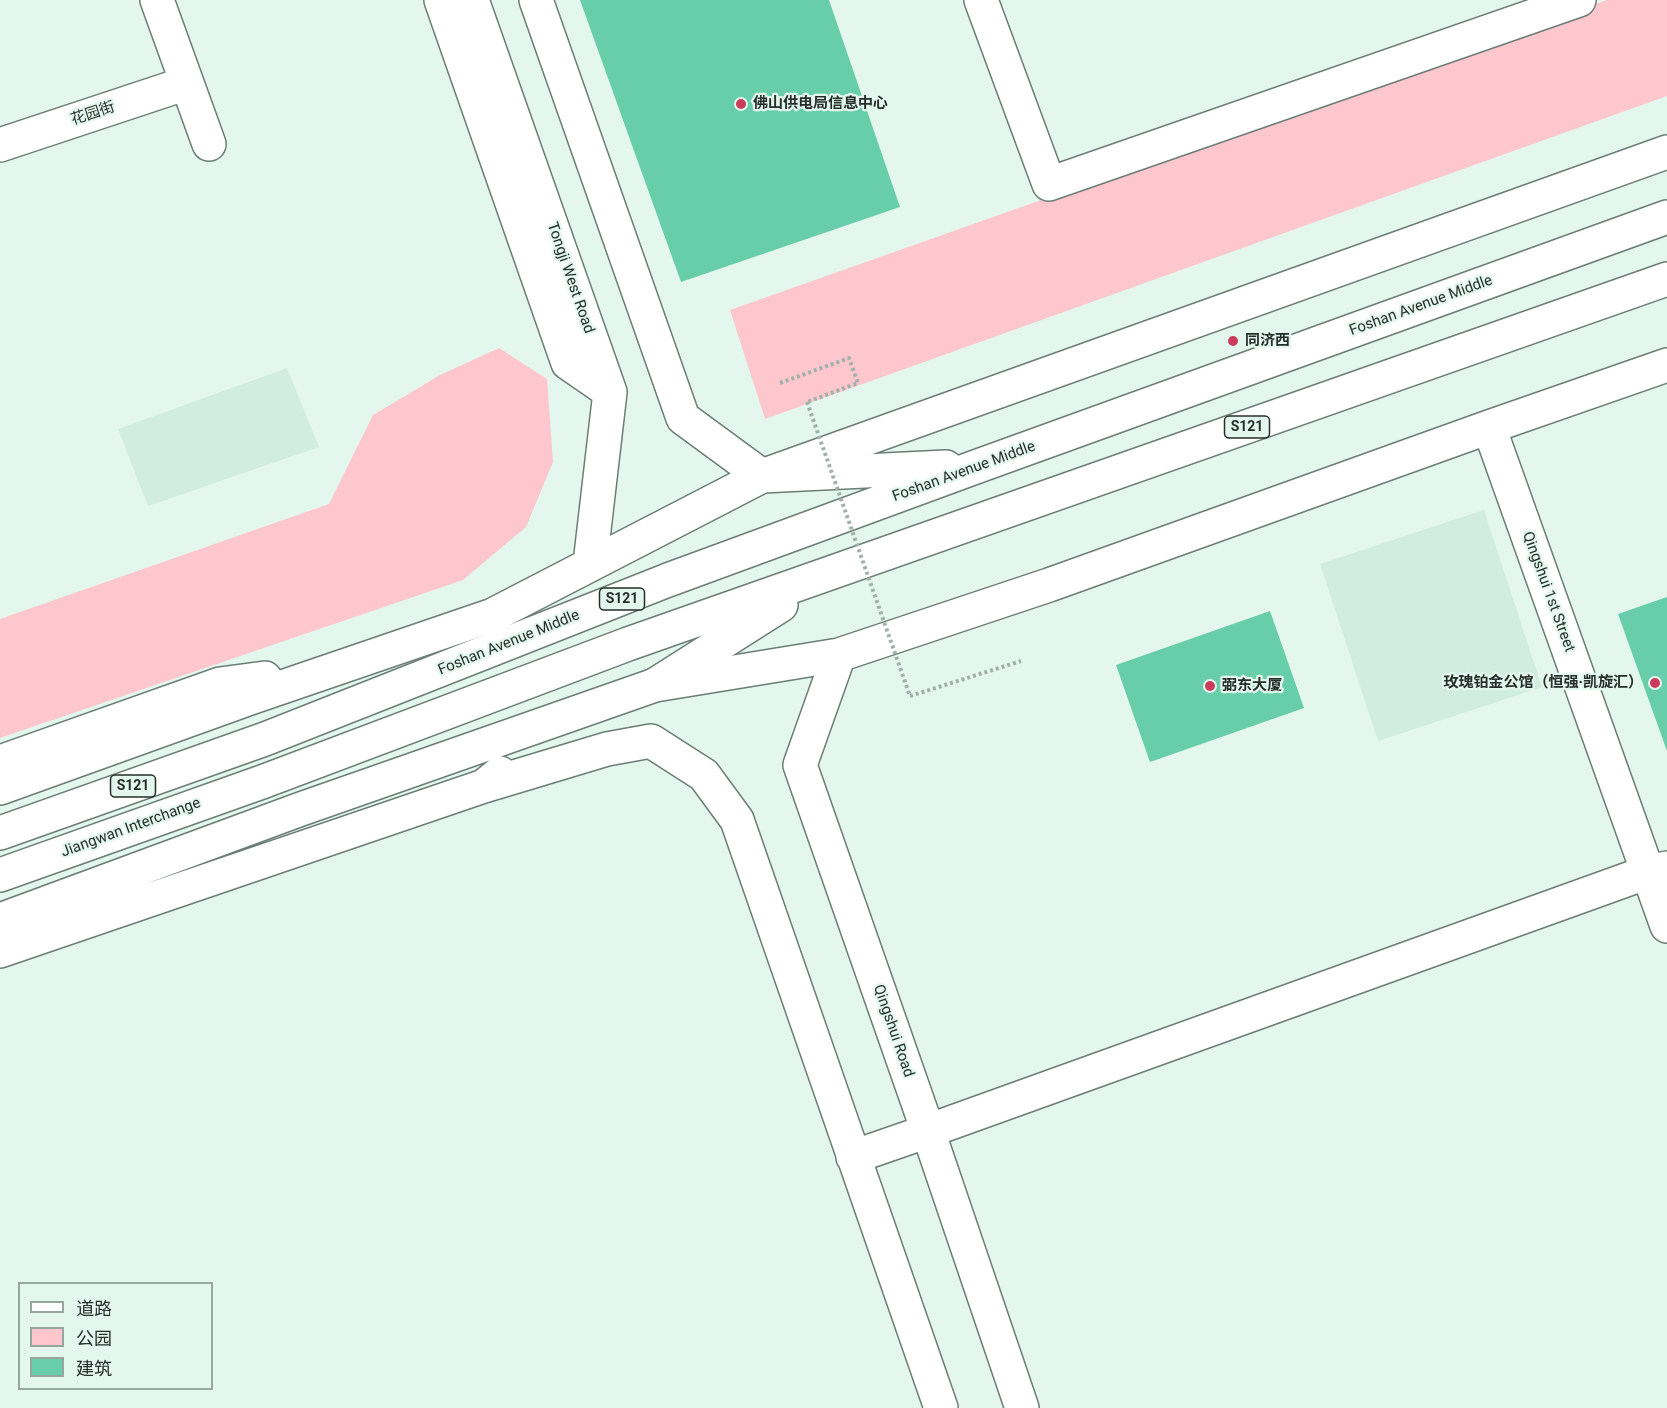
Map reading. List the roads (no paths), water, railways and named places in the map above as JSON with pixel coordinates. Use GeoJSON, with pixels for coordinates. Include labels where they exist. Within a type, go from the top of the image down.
{"type":"FeatureCollection","features":[{"type":"Feature","properties":{"kind":"main road"},"geometry":{"type":"LineString","coordinates":[[157,0],[209,144]]}},
{"type":"Feature","properties":{"kind":"main road"},"geometry":{"type":"LineString","coordinates":[[441,0],[568,363],[610,393]]}},
{"type":"Feature","properties":{"kind":"main road","name":"Tongji West Road"},"geometry":{"type":"LineString","coordinates":[[472,0],[610,393],[590,564]]}},
{"type":"Feature","properties":{"kind":"main road"},"geometry":{"type":"LineString","coordinates":[[536,0],[683,418],[762,476],[981,465]]}},
{"type":"Feature","properties":{"kind":"main road"},"geometry":{"type":"LineString","coordinates":[[981,0],[1049,184],[1579,0]]}},
{"type":"Feature","properties":{"kind":"main road"},"geometry":{"type":"LineString","coordinates":[[558,7],[677,335],[671,384]]}},
{"type":"Feature","properties":{"kind":"main road","name":"花园街"},"geometry":{"type":"LineString","coordinates":[[0,146],[187,83]]}},
{"type":"Feature","properties":{"kind":"main road"},"geometry":{"type":"LineString","coordinates":[[0,788],[253,697],[493,615],[762,476],[1667,152]]}},
{"type":"Feature","properties":{"kind":"main road","name":"Foshan Avenue Middle"},"geometry":{"type":"LineString","coordinates":[[0,833],[265,739],[668,580],[1667,217]]}},
{"type":"Feature","properties":{"kind":"main road","name":"S121"},"geometry":{"type":"LineString","coordinates":[[828,574],[1667,279]]}},
{"type":"Feature","properties":{"kind":"main road"},"geometry":{"type":"LineString","coordinates":[[0,920],[301,809],[655,685],[839,655],[1049,585],[1667,365]]}},
{"type":"Feature","properties":{"kind":"main road","name":"Qingshui 1st Street"},"geometry":{"type":"LineString","coordinates":[[1489,427],[1658,870],[1667,926]]}},
{"type":"Feature","properties":{"kind":"main road"},"geometry":{"type":"LineString","coordinates":[[655,685],[828,574]]}},
{"type":"Feature","properties":{"kind":"main road","name":"Jiangwan Interchange"},"geometry":{"type":"LineString","coordinates":[[0,875],[262,782],[628,644],[828,574]]}},
{"type":"Feature","properties":{"kind":"main road","name":"Qingshui Road"},"geometry":{"type":"LineString","coordinates":[[839,655],[800,765],[1022,1408]]}},
{"type":"Feature","properties":{"kind":"main road"},"geometry":{"type":"LineString","coordinates":[[0,762],[220,684],[336,669]]}},
{"type":"Feature","properties":{"kind":"main road"},"geometry":{"type":"LineString","coordinates":[[484,786],[578,712]]}},
{"type":"Feature","properties":{"kind":"main road"},"geometry":{"type":"LineString","coordinates":[[0,951],[484,786],[607,749],[651,741],[704,775],[737,820],[941,1408]]}},
{"type":"Feature","properties":{"kind":"main road"},"geometry":{"type":"LineString","coordinates":[[853,1157],[1658,870]]}},
{"type":"Feature","properties":{"kind":"place","name":"佛山供电局信息中心"},"geometry":{"type":"Point","coordinates":[741,104]}},
{"type":"Feature","properties":{"kind":"place","name":"同济西"},"geometry":{"type":"Point","coordinates":[1233,341]}},
{"type":"Feature","properties":{"kind":"place","name":"玫瑰铂金公馆（恒强·凯旋汇）"},"geometry":{"type":"Point","coordinates":[1655,683]}},
{"type":"Feature","properties":{"kind":"place","name":"弼东大厦"},"geometry":{"type":"Point","coordinates":[1210,686]}}]}
